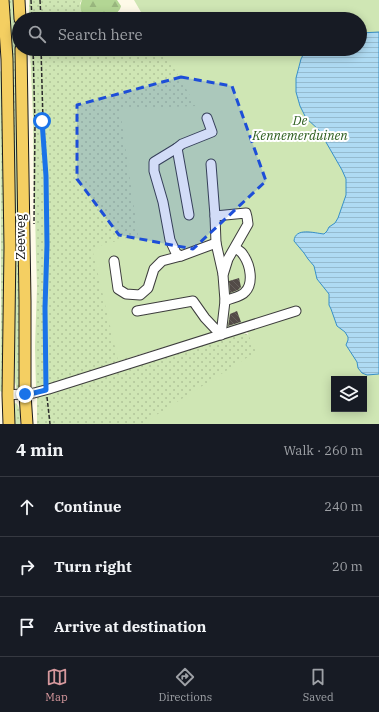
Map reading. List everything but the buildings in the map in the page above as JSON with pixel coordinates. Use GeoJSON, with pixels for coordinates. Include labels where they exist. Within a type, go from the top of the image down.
{"type":"FeatureCollection","features":[{"type":"Feature","properties":{"kind":"main road","name":"Zeeweg"},"geometry":{"type":"LineString","coordinates":[[4,0],[7,59],[10,247],[9,424]]}},
{"type":"Feature","properties":{"kind":"main road"},"geometry":{"type":"LineString","coordinates":[[19,0],[20,12]]}},
{"type":"Feature","properties":{"kind":"main road","name":"Zeeweg"},"geometry":{"type":"LineString","coordinates":[[21,56],[25,394],[27,424]]}},
{"type":"Feature","properties":{"kind":"lane"},"geometry":{"type":"LineString","coordinates":[[181,256],[176,253],[170,240],[163,202],[154,172],[154,162],[182,144],[212,132],[207,118]]}},
{"type":"Feature","properties":{"kind":"lane"},"geometry":{"type":"LineString","coordinates":[[177,148],[190,215]]}},
{"type":"Feature","properties":{"kind":"lane"},"geometry":{"type":"LineString","coordinates":[[211,164],[216,216],[216,242],[223,275],[225,301],[221,335]]}},
{"type":"Feature","properties":{"kind":"lane"},"geometry":{"type":"LineString","coordinates":[[216,216],[246,213],[248,217],[248,224],[228,259],[223,275]]}},
{"type":"Feature","properties":{"kind":"lane"},"geometry":{"type":"LineString","coordinates":[[114,261],[118,289],[126,294],[140,295],[148,288],[154,269],[162,261],[181,256],[216,242]]}},
{"type":"Feature","properties":{"kind":"lane"},"geometry":{"type":"LineString","coordinates":[[225,301],[243,294],[250,285],[248,262],[241,251],[235,248]]}},
{"type":"Feature","properties":{"kind":"lane"},"geometry":{"type":"LineString","coordinates":[[137,311],[193,301],[221,335]]}},
{"type":"Feature","properties":{"kind":"lane"},"geometry":{"type":"LineString","coordinates":[[8,396],[46,390],[296,311]]}},
{"type":"Feature","properties":{"kind":"path"},"geometry":{"type":"LineString","coordinates":[[31,0],[32,12]]}},
{"type":"Feature","properties":{"kind":"path"},"geometry":{"type":"LineString","coordinates":[[40,0],[41,12]]}},
{"type":"Feature","properties":{"kind":"path","name":"Zeeweg"},"geometry":{"type":"LineString","coordinates":[[33,56],[35,124],[34,230]]}},
{"type":"Feature","properties":{"kind":"path"},"geometry":{"type":"LineString","coordinates":[[41,56],[42,121],[46,176],[47,230],[45,308],[46,390],[50,424]]}},
{"type":"Feature","properties":{"kind":"highlighted area"},"geometry":{"type":"Polygon","coordinates":[[[181,77],[232,86],[266,181],[193,249],[119,235],[77,179],[77,105],[181,77]]]}},
{"type":"Feature","properties":{"kind":"green space"},"geometry":{"type":"Polygon","coordinates":[[[6,0],[13,0],[12,56],[17,56],[20,378],[19,389],[17,390],[15,382],[14,284],[6,0]]]}},
{"type":"Feature","properties":{"kind":"green space"},"geometry":{"type":"Polygon","coordinates":[[[29,0],[82,0],[80,3],[83,12],[29,12],[29,0]]]}},
{"type":"Feature","properties":{"kind":"green space"},"geometry":{"type":"Polygon","coordinates":[[[82,0],[117,0],[121,6],[117,12],[82,12],[82,0]]]}},
{"type":"Feature","properties":{"kind":"green space","name":"De Kennemerduinen"},"geometry":{"type":"Polygon","coordinates":[[[134,0],[379,0],[379,424],[142,424],[256,352],[244,325],[118,360],[92,248],[138,235],[120,109],[196,106],[167,56],[367,56],[367,12],[141,12],[134,0]]]}},
{"type":"Feature","properties":{"kind":"green space"},"geometry":{"type":"Polygon","coordinates":[[[30,56],[307,56],[363,376],[310,304],[186,339],[36,389],[35,347],[37,287],[30,56]]]}},
{"type":"Feature","properties":{"kind":"green space"},"geometry":{"type":"Polygon","coordinates":[[[2,69],[7,158],[4,393],[0,391],[0,72],[2,69]]]}},
{"type":"Feature","properties":{"kind":"green space"},"geometry":{"type":"Polygon","coordinates":[[[232,329],[252,336],[331,406],[331,412],[367,412],[367,388],[379,424],[37,424],[37,395],[232,329]]]}},
{"type":"Feature","properties":{"kind":"green space"},"geometry":{"type":"Polygon","coordinates":[[[16,403],[19,410],[20,424],[12,424],[14,404],[16,403]]]}},
{"type":"Feature","properties":{"kind":"water"},"geometry":{"type":"Polygon","coordinates":[[[379,32],[379,374],[367,375],[362,373],[358,368],[357,362],[346,345],[348,337],[345,332],[337,326],[329,305],[329,294],[317,279],[314,266],[294,241],[295,237],[301,232],[324,234],[338,218],[346,195],[346,179],[342,170],[319,130],[306,118],[300,106],[296,92],[296,78],[301,59],[302,56],[367,56],[367,33],[379,32]]]}},
{"type":"Feature","properties":{"kind":"route"},"geometry":{"type":"LineString","coordinates":[[25,394],[46,390],[46,176],[42,121]]}}]}
